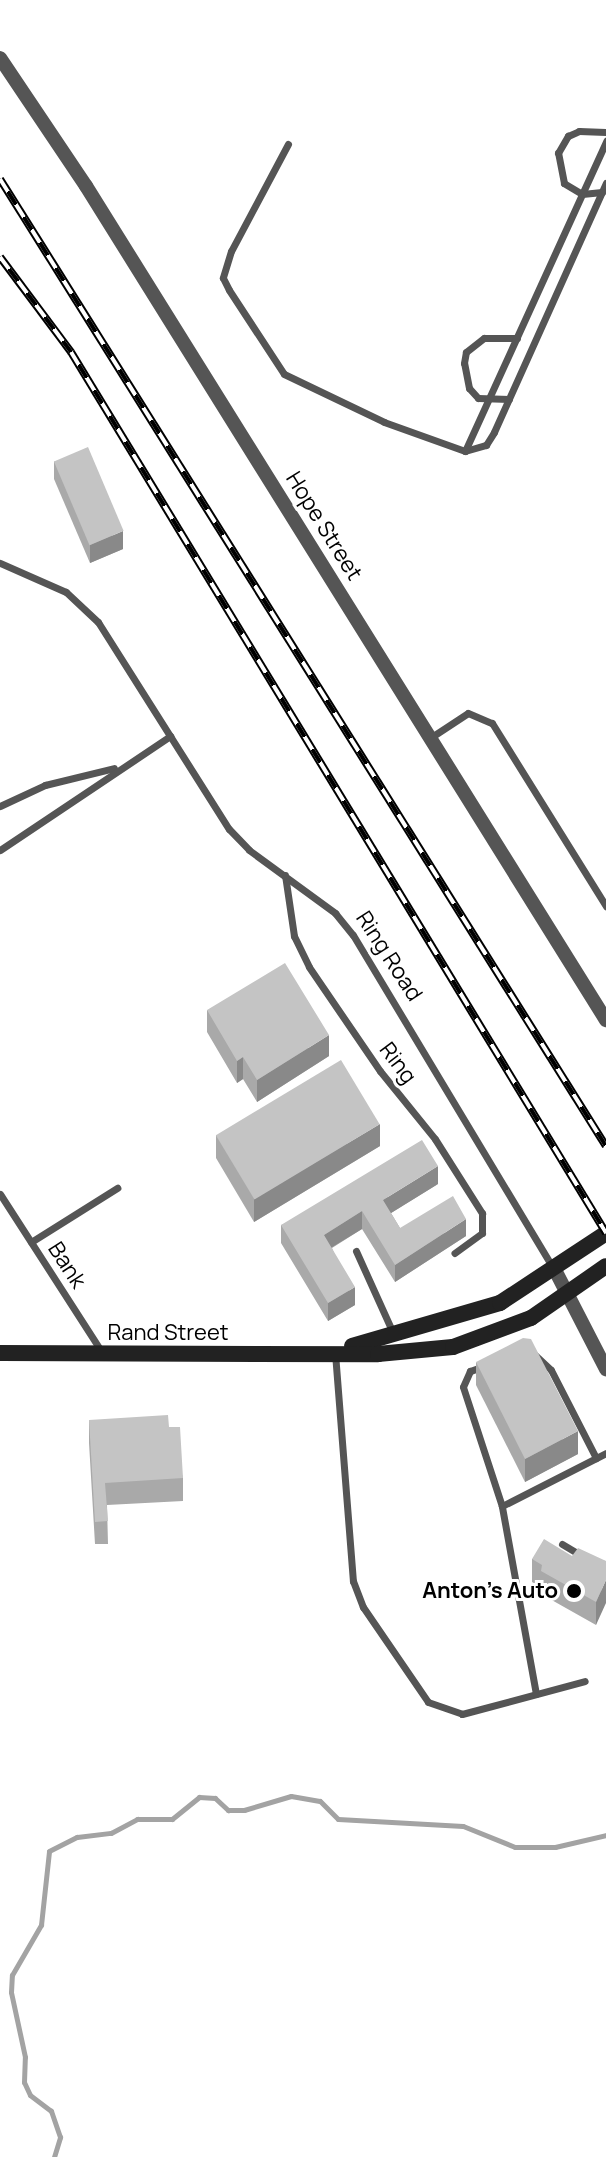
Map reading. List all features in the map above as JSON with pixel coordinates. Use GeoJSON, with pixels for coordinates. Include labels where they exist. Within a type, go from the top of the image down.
{"type":"FeatureCollection","features":[{"type":"Feature","properties":{"kind":"street","name":"Hope Street"},"geometry":{"type":"LineString","coordinates":[[0,58],[86,186],[606,1020]]}},
{"type":"Feature","properties":{"kind":"street","name":"Rand Street"},"geometry":{"type":"LineString","coordinates":[[335,1351],[500,1303],[606,1233]]}},
{"type":"Feature","properties":{"kind":"street","name":"Rand Street"},"geometry":{"type":"LineString","coordinates":[[0,1353],[335,1351],[378,1354],[453,1347],[508,1330],[606,1266]]}},
{"type":"Feature","properties":{"kind":"street","name":"Ring Road"},"geometry":{"type":"LineString","coordinates":[[554,1268],[606,1369]]}},
{"type":"Feature","properties":{"kind":"lane"},"geometry":{"type":"LineString","coordinates":[[582,194],[562,177],[561,145],[579,131],[606,132]]}},
{"type":"Feature","properties":{"kind":"lane"},"geometry":{"type":"LineString","coordinates":[[465,451],[606,141]]}},
{"type":"Feature","properties":{"kind":"lane"},"geometry":{"type":"LineString","coordinates":[[288,144],[231,251],[223,278],[229,290],[284,374],[384,422],[465,451],[486,445],[604,188]]}},
{"type":"Feature","properties":{"kind":"lane"},"geometry":{"type":"LineString","coordinates":[[582,194],[604,188]]}},
{"type":"Feature","properties":{"kind":"lane"},"geometry":{"type":"LineString","coordinates":[[532,303],[549,311]]}},
{"type":"Feature","properties":{"kind":"lane"},"geometry":{"type":"LineString","coordinates":[[509,399],[488,401],[469,388],[466,352],[492,336],[517,338]]}},
{"type":"Feature","properties":{"kind":"lane","name":"Ring Road"},"geometry":{"type":"LineString","coordinates":[[0,563],[66,592],[98,622],[229,829],[335,913],[353,935],[554,1268]]}},
{"type":"Feature","properties":{"kind":"lane"},"geometry":{"type":"LineString","coordinates":[[430,738],[468,713],[492,723],[606,906]]}},
{"type":"Feature","properties":{"kind":"lane"},"geometry":{"type":"LineString","coordinates":[[0,850],[120,766],[170,736]]}},
{"type":"Feature","properties":{"kind":"lane"},"geometry":{"type":"LineString","coordinates":[[0,806],[45,785],[120,766]]}},
{"type":"Feature","properties":{"kind":"lane","name":"Ring"},"geometry":{"type":"LineString","coordinates":[[285,875],[294,936],[309,967],[372,1060],[435,1139],[482,1213],[482,1233],[454,1253]]}},
{"type":"Feature","properties":{"kind":"lane"},"geometry":{"type":"LineString","coordinates":[[31,1242],[117,1188]]}},
{"type":"Feature","properties":{"kind":"lane","name":"Bank"},"geometry":{"type":"LineString","coordinates":[[0,1194],[103,1354]]}},
{"type":"Feature","properties":{"kind":"lane"},"geometry":{"type":"LineString","coordinates":[[356,1251],[395,1336]]}},
{"type":"Feature","properties":{"kind":"lane"},"geometry":{"type":"LineString","coordinates":[[335,1351],[353,1581],[363,1607],[437,1709],[462,1714],[585,1681]]}},
{"type":"Feature","properties":{"kind":"lane"},"geometry":{"type":"LineString","coordinates":[[525,1353],[544,1360],[596,1458]]}},
{"type":"Feature","properties":{"kind":"lane"},"geometry":{"type":"LineString","coordinates":[[498,1362],[470,1371],[463,1387],[502,1506],[536,1694]]}},
{"type":"Feature","properties":{"kind":"lane"},"geometry":{"type":"LineString","coordinates":[[502,1506],[606,1453]]}},
{"type":"Feature","properties":{"kind":"lane"},"geometry":{"type":"LineString","coordinates":[[562,1544],[596,1565]]}},
{"type":"Feature","properties":{"kind":"building"},"geometry":{"type":"Polygon","coordinates":[[[88,447],[124,531],[89,545],[54,461],[88,447]]]}},
{"type":"Feature","properties":{"kind":"building"},"geometry":{"type":"Polygon","coordinates":[[[285,963],[329,1035],[257,1080],[243,1057],[237,1061],[207,1010],[285,963]]]}},
{"type":"Feature","properties":{"kind":"building"},"geometry":{"type":"Polygon","coordinates":[[[341,1060],[380,1124],[254,1199],[216,1135],[341,1060]]]}},
{"type":"Feature","properties":{"kind":"building"},"geometry":{"type":"Polygon","coordinates":[[[422,1140],[438,1166],[383,1200],[400,1228],[453,1196],[466,1219],[395,1265],[362,1211],[324,1235],[355,1287],[328,1303],[281,1225],[422,1140]]]}},
{"type":"Feature","properties":{"kind":"building"},"geometry":{"type":"Polygon","coordinates":[[[523,1338],[531,1339],[578,1431],[525,1459],[476,1362],[523,1338]]]}},
{"type":"Feature","properties":{"kind":"building"},"geometry":{"type":"Polygon","coordinates":[[[168,1415],[169,1427],[180,1427],[183,1478],[105,1483],[108,1521],[95,1522],[89,1420],[168,1415]]]}},
{"type":"Feature","properties":{"kind":"building"},"geometry":{"type":"Polygon","coordinates":[[[544,1539],[572,1556],[578,1548],[606,1561],[606,1580],[596,1602],[541,1571],[542,1565],[532,1559],[544,1539]]]}},
{"type":"Feature","properties":{"kind":"waterway"},"geometry":{"type":"LineString","coordinates":[[54,2157],[60,2137],[51,2111],[30,2095],[24,2082],[25,2057],[11,1992],[12,1975],[41,1925],[49,1851],[77,1837],[111,1833],[137,1819],[172,1819],[199,1797],[215,1798],[228,1810],[244,1810],[291,1796],[320,1801],[338,1819],[463,1826],[515,1847],[555,1847],[606,1835]]}},
{"type":"Feature","properties":{"kind":"railway"},"geometry":{"type":"LineString","coordinates":[[0,179],[606,1146]]}},
{"type":"Feature","properties":{"kind":"railway"},"geometry":{"type":"LineString","coordinates":[[0,257],[71,352],[606,1233]]}},
{"type":"Feature","properties":{"kind":"place","name":"Anton's Auto"},"geometry":{"type":"Point","coordinates":[574,1591]}}]}
